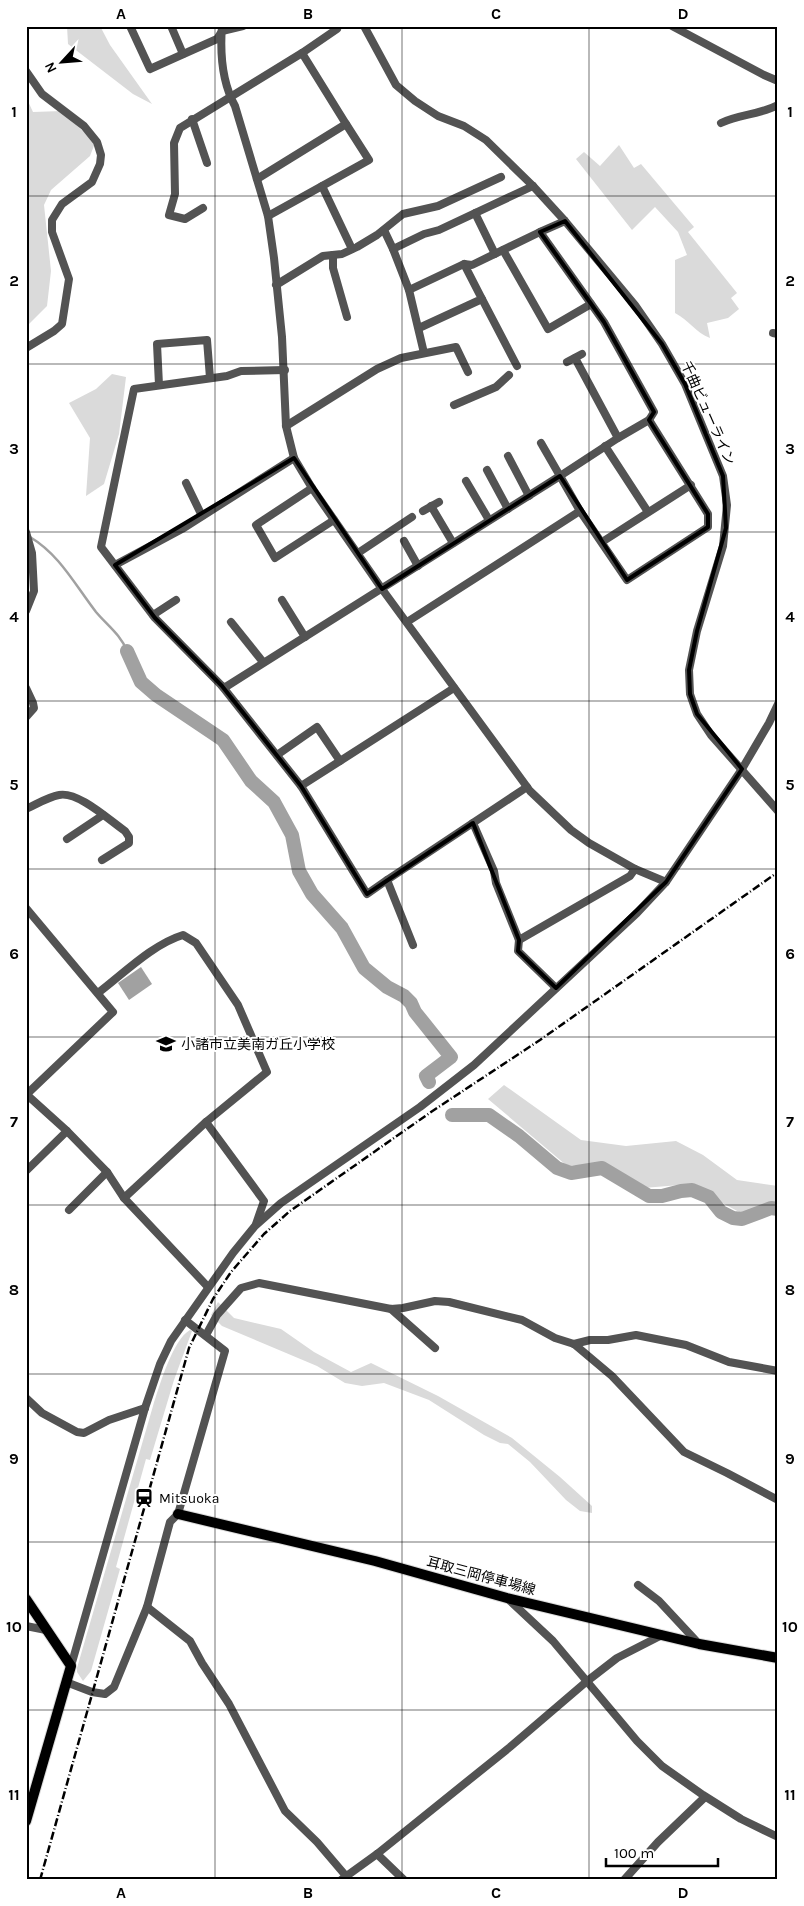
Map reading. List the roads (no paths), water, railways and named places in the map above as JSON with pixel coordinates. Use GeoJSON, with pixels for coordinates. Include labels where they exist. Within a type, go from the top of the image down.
{"type":"FeatureCollection","features":[{"type":"Feature","properties":{"kind":"main road","name":"耳取三岡停車場線"},"geometry":{"type":"LineString","coordinates":[[178,1514],[374,1561],[507,1598],[699,1644],[778,1658]]}},
{"type":"Feature","properties":{"kind":"main road"},"geometry":{"type":"LineString","coordinates":[[26,1599],[71,1666],[26,1820]]}},
{"type":"Feature","properties":{"kind":"street"},"geometry":{"type":"LineString","coordinates":[[130,26],[150,69],[217,39],[222,29]]}},
{"type":"Feature","properties":{"kind":"street"},"geometry":{"type":"LineString","coordinates":[[171,26],[183,54]]}},
{"type":"Feature","properties":{"kind":"street"},"geometry":{"type":"LineString","coordinates":[[222,29],[243,26]]}},
{"type":"Feature","properties":{"kind":"street","name":"千曲ビューライン"},"geometry":{"type":"LineString","coordinates":[[364,26],[396,85],[430,111],[464,126],[486,140],[533,186],[565,221],[635,305],[662,344],[685,384],[723,476],[727,505],[723,546],[697,631],[689,670],[690,694],[697,714],[712,735],[778,811]]}},
{"type":"Feature","properties":{"kind":"street"},"geometry":{"type":"LineString","coordinates":[[672,26],[778,81]]}},
{"type":"Feature","properties":{"kind":"street"},"geometry":{"type":"LineString","coordinates":[[222,29],[223,68],[230,98],[235,106],[268,216],[285,370],[286,426],[294,458],[312,488],[382,589],[527,787],[571,830],[589,843],[635,868],[666,882]]}},
{"type":"Feature","properties":{"kind":"street"},"geometry":{"type":"LineString","coordinates":[[203,208],[185,219],[169,215],[175,194],[174,143],[180,128],[302,53],[337,29]]}},
{"type":"Feature","properties":{"kind":"street"},"geometry":{"type":"LineString","coordinates":[[268,216],[369,160],[302,53]]}},
{"type":"Feature","properties":{"kind":"street"},"geometry":{"type":"LineString","coordinates":[[26,72],[42,94],[84,126],[98,142],[101,155],[100,164],[92,182],[62,204],[52,220],[52,232],[69,279],[62,324],[54,332],[26,348]]}},
{"type":"Feature","properties":{"kind":"street"},"geometry":{"type":"LineString","coordinates":[[720,123],[736,116],[766,111],[778,105]]}},
{"type":"Feature","properties":{"kind":"street"},"geometry":{"type":"LineString","coordinates":[[192,119],[207,162]]}},
{"type":"Feature","properties":{"kind":"street"},"geometry":{"type":"LineString","coordinates":[[257,179],[346,124]]}},
{"type":"Feature","properties":{"kind":"street"},"geometry":{"type":"LineString","coordinates":[[276,285],[323,256],[342,254],[352,249],[384,230],[403,214],[438,206],[502,177]]}},
{"type":"Feature","properties":{"kind":"street"},"geometry":{"type":"LineString","coordinates":[[322,186],[352,249]]}},
{"type":"Feature","properties":{"kind":"street"},"geometry":{"type":"LineString","coordinates":[[393,249],[424,234],[439,230],[533,186]]}},
{"type":"Feature","properties":{"kind":"street"},"geometry":{"type":"LineString","coordinates":[[474,213],[495,254]]}},
{"type":"Feature","properties":{"kind":"street"},"geometry":{"type":"LineString","coordinates":[[409,290],[464,264],[472,265],[565,221]]}},
{"type":"Feature","properties":{"kind":"street"},"geometry":{"type":"LineString","coordinates":[[384,230],[409,290],[424,353]]}},
{"type":"Feature","properties":{"kind":"street"},"geometry":{"type":"LineString","coordinates":[[222,686],[224,688],[649,420],[654,412],[604,322],[540,232]]}},
{"type":"Feature","properties":{"kind":"street"},"geometry":{"type":"LineString","coordinates":[[504,250],[548,329],[591,304]]}},
{"type":"Feature","properties":{"kind":"street"},"geometry":{"type":"LineString","coordinates":[[333,255],[333,268],[347,317]]}},
{"type":"Feature","properties":{"kind":"street"},"geometry":{"type":"LineString","coordinates":[[464,264],[517,366]]}},
{"type":"Feature","properties":{"kind":"street"},"geometry":{"type":"LineString","coordinates":[[419,328],[482,298]]}},
{"type":"Feature","properties":{"kind":"street"},"geometry":{"type":"LineString","coordinates":[[159,385],[157,344],[207,340],[210,378]]}},
{"type":"Feature","properties":{"kind":"street"},"geometry":{"type":"LineString","coordinates":[[286,426],[377,369],[401,358],[456,346],[468,372]]}},
{"type":"Feature","properties":{"kind":"street"},"geometry":{"type":"LineString","coordinates":[[574,358],[618,438]]}},
{"type":"Feature","properties":{"kind":"street"},"geometry":{"type":"LineString","coordinates":[[285,370],[241,371],[227,376],[134,389],[102,547],[153,615],[222,686],[301,786],[367,894],[527,787]]}},
{"type":"Feature","properties":{"kind":"street"},"geometry":{"type":"LineString","coordinates":[[454,404],[496,387],[508,375]]}},
{"type":"Feature","properties":{"kind":"street"},"geometry":{"type":"LineString","coordinates":[[541,444],[580,511],[627,580],[708,527],[708,514],[649,420]]}},
{"type":"Feature","properties":{"kind":"street"},"geometry":{"type":"LineString","coordinates":[[605,446],[648,512]]}},
{"type":"Feature","properties":{"kind":"street"},"geometry":{"type":"LineString","coordinates":[[508,456],[529,496]]}},
{"type":"Feature","properties":{"kind":"street"},"geometry":{"type":"LineString","coordinates":[[115,565],[202,516],[294,458]]}},
{"type":"Feature","properties":{"kind":"street"},"geometry":{"type":"LineString","coordinates":[[487,470],[508,509]]}},
{"type":"Feature","properties":{"kind":"street"},"geometry":{"type":"LineString","coordinates":[[466,481],[489,520]]}},
{"type":"Feature","properties":{"kind":"street"},"geometry":{"type":"LineString","coordinates":[[186,483],[202,516]]}},
{"type":"Feature","properties":{"kind":"street"},"geometry":{"type":"LineString","coordinates":[[602,542],[691,485]]}},
{"type":"Feature","properties":{"kind":"street"},"geometry":{"type":"LineString","coordinates":[[312,488],[256,525],[275,558],[334,520]]}},
{"type":"Feature","properties":{"kind":"street"},"geometry":{"type":"LineString","coordinates":[[423,511],[439,502]]}},
{"type":"Feature","properties":{"kind":"street"},"geometry":{"type":"LineString","coordinates":[[431,506],[453,543]]}},
{"type":"Feature","properties":{"kind":"street"},"geometry":{"type":"LineString","coordinates":[[407,622],[580,511]]}},
{"type":"Feature","properties":{"kind":"street"},"geometry":{"type":"LineString","coordinates":[[358,553],[412,517]]}},
{"type":"Feature","properties":{"kind":"street"},"geometry":{"type":"LineString","coordinates":[[26,532],[32,554],[34,591],[26,611]]}},
{"type":"Feature","properties":{"kind":"street"},"geometry":{"type":"LineString","coordinates":[[404,541],[418,566]]}},
{"type":"Feature","properties":{"kind":"street"},"geometry":{"type":"LineString","coordinates":[[153,615],[176,600]]}},
{"type":"Feature","properties":{"kind":"street"},"geometry":{"type":"LineString","coordinates":[[282,600],[305,637]]}},
{"type":"Feature","properties":{"kind":"street"},"geometry":{"type":"LineString","coordinates":[[231,622],[263,662]]}},
{"type":"Feature","properties":{"kind":"street"},"geometry":{"type":"LineString","coordinates":[[26,688],[34,708],[26,716]]}},
{"type":"Feature","properties":{"kind":"street"},"geometry":{"type":"LineString","coordinates":[[301,786],[454,688]]}},
{"type":"Feature","properties":{"kind":"street"},"geometry":{"type":"LineString","coordinates":[[71,1666],[145,1408],[160,1364],[171,1341],[208,1287],[255,1226],[281,1203],[420,1107],[474,1065],[637,913],[666,882],[742,769],[770,723],[778,704]]}},
{"type":"Feature","properties":{"kind":"street"},"geometry":{"type":"LineString","coordinates":[[277,755],[317,727],[340,760]]}},
{"type":"Feature","properties":{"kind":"street"},"geometry":{"type":"LineString","coordinates":[[26,809],[59,795],[80,799],[124,831],[129,837],[129,843],[102,860]]}},
{"type":"Feature","properties":{"kind":"street"},"geometry":{"type":"LineString","coordinates":[[67,840],[103,816]]}},
{"type":"Feature","properties":{"kind":"street"},"geometry":{"type":"LineString","coordinates":[[473,823],[494,871],[496,883],[519,940],[518,951],[556,988]]}},
{"type":"Feature","properties":{"kind":"street"},"geometry":{"type":"LineString","coordinates":[[519,940],[630,876],[635,868]]}},
{"type":"Feature","properties":{"kind":"street"},"geometry":{"type":"LineString","coordinates":[[386,880],[413,945]]}},
{"type":"Feature","properties":{"kind":"street"},"geometry":{"type":"LineString","coordinates":[[26,908],[114,1012],[26,1094],[67,1131],[107,1172],[124,1198],[208,1287]]}},
{"type":"Feature","properties":{"kind":"street"},"geometry":{"type":"LineString","coordinates":[[98,993],[150,953],[183,934],[196,943],[238,1005],[267,1072],[206,1122],[124,1198]]}},
{"type":"Feature","properties":{"kind":"street"},"geometry":{"type":"LineString","coordinates":[[206,1122],[264,1201],[255,1226]]}},
{"type":"Feature","properties":{"kind":"street"},"geometry":{"type":"LineString","coordinates":[[26,1171],[67,1131]]}},
{"type":"Feature","properties":{"kind":"street"},"geometry":{"type":"LineString","coordinates":[[69,1210],[107,1172]]}},
{"type":"Feature","properties":{"kind":"street"},"geometry":{"type":"LineString","coordinates":[[206,1335],[217,1315],[241,1288],[259,1283],[329,1295],[391,1309],[435,1301],[449,1302],[522,1320],[555,1338],[574,1344],[612,1376],[684,1452],[778,1500]]}},
{"type":"Feature","properties":{"kind":"street"},"geometry":{"type":"LineString","coordinates":[[391,1309],[435,1348]]}},
{"type":"Feature","properties":{"kind":"street"},"geometry":{"type":"LineString","coordinates":[[66,1682],[99,1694],[109,1692],[114,1686],[132,1647],[147,1607],[170,1522],[178,1514],[225,1351],[185,1320]]}},
{"type":"Feature","properties":{"kind":"street"},"geometry":{"type":"LineString","coordinates":[[574,1344],[590,1340],[608,1340],[636,1335],[686,1345],[729,1362],[778,1371]]}},
{"type":"Feature","properties":{"kind":"street"},"geometry":{"type":"LineString","coordinates":[[26,1398],[42,1413],[78,1432],[84,1433],[109,1420],[145,1408]]}},
{"type":"Feature","properties":{"kind":"street"},"geometry":{"type":"LineString","coordinates":[[638,1585],[659,1601],[699,1644]]}},
{"type":"Feature","properties":{"kind":"street"},"geometry":{"type":"LineString","coordinates":[[507,1598],[553,1641],[637,1741],[662,1766],[741,1819],[778,1837]]}},
{"type":"Feature","properties":{"kind":"street"},"geometry":{"type":"LineString","coordinates":[[147,1607],[190,1641],[229,1704],[285,1811],[317,1842],[343,1878],[510,1747],[617,1658],[662,1635]]}},
{"type":"Feature","properties":{"kind":"street"},"geometry":{"type":"LineString","coordinates":[[26,1626],[46,1630]]}},
{"type":"Feature","properties":{"kind":"street"},"geometry":{"type":"LineString","coordinates":[[624,1880],[658,1842],[705,1796]]}},
{"type":"Feature","properties":{"kind":"street"},"geometry":{"type":"LineString","coordinates":[[376,1854],[404,1880]]}},
{"type":"Feature","properties":{"kind":"waterway"},"geometry":{"type":"LineString","coordinates":[[30,537],[41,544],[59,562],[96,612],[117,635],[127,651]]}},
{"type":"Feature","properties":{"kind":"waterway"},"geometry":{"type":"LineString","coordinates":[[127,651],[141,682],[156,695],[223,740],[251,781],[274,802],[292,835],[299,871],[312,894],[342,928],[364,968],[387,987],[404,996],[411,1003],[415,1012],[451,1057],[426,1076],[429,1082]]}},
{"type":"Feature","properties":{"kind":"waterway"},"geometry":{"type":"LineString","coordinates":[[452,1115],[489,1115],[519,1136],[557,1168],[571,1173],[602,1168],[649,1196],[662,1196],[692,1190],[709,1197],[721,1212],[733,1218],[742,1219],[771,1208],[778,1209]]}},
{"type":"Feature","properties":{"kind":"railway"},"geometry":{"type":"LineString","coordinates":[[40,1880],[189,1348],[213,1299],[231,1272],[264,1234],[290,1211],[431,1112],[540,1040],[778,872]]}},
{"type":"Feature","properties":{"kind":"place","name":"小諸市立美南ガ丘小学校"},"geometry":{"type":"Point","coordinates":[166,1044]}},
{"type":"Feature","properties":{"kind":"place","name":"Mitsuoka"},"geometry":{"type":"Point","coordinates":[144,1498]}}]}
